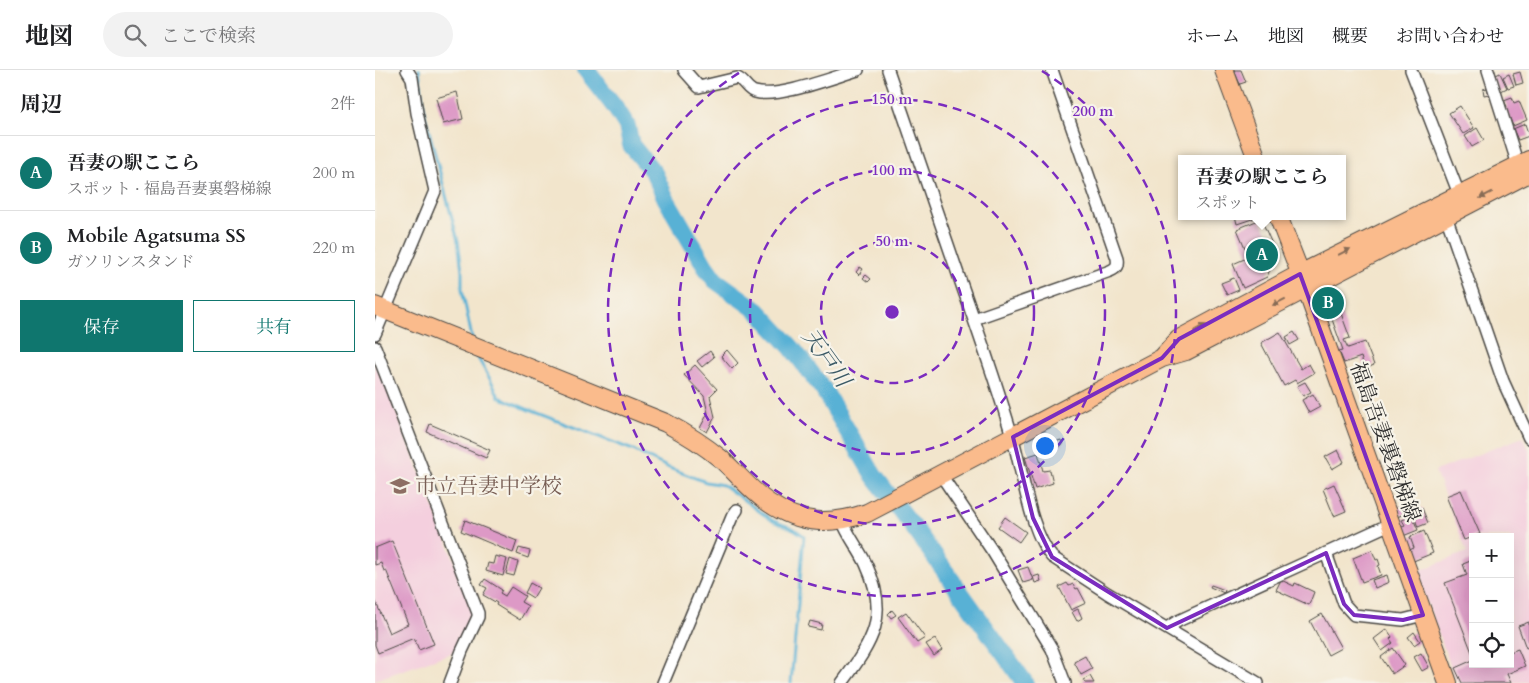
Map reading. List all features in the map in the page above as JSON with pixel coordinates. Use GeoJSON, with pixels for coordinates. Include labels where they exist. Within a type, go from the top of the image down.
{"type":"FeatureCollection","features":[{"type":"Feature","properties":{"kind":"main road"},"geometry":{"type":"LineString","coordinates":[[1224,70],[1256,155]]}},
{"type":"Feature","properties":{"kind":"main road"},"geometry":{"type":"LineString","coordinates":[[380,308],[629,408],[681,431],[719,458],[767,502],[789,514],[811,521],[833,522],[867,513],[1013,437],[1162,358],[1179,339],[1446,216],[1525,166]]}},
{"type":"Feature","properties":{"kind":"main road"},"geometry":{"type":"LineString","coordinates":[[1303,281],[1459,194],[1525,166]]}},
{"type":"Feature","properties":{"kind":"main road","name":"福島吾妻裏磐梯線"},"geometry":{"type":"LineString","coordinates":[[1280,220],[1448,683]]}},
{"type":"Feature","properties":{"kind":"street"},"geometry":{"type":"LineString","coordinates":[[375,334],[380,308],[435,190],[417,113],[412,78],[407,70]]}},
{"type":"Feature","properties":{"kind":"street"},"geometry":{"type":"LineString","coordinates":[[684,70],[699,87],[739,78],[752,91],[769,94],[813,84],[858,70]]}},
{"type":"Feature","properties":{"kind":"street"},"geometry":{"type":"LineString","coordinates":[[888,70],[974,319],[1013,437],[1033,518],[1047,551],[1052,557],[1091,582],[1258,683]]}},
{"type":"Feature","properties":{"kind":"street"},"geometry":{"type":"LineString","coordinates":[[974,319],[1111,271],[1117,267],[1117,258],[1052,70]]}},
{"type":"Feature","properties":{"kind":"street"},"geometry":{"type":"LineString","coordinates":[[1411,70],[1459,194]]}},
{"type":"Feature","properties":{"kind":"street"},"geometry":{"type":"LineString","coordinates":[[1488,70],[1525,166]]}},
{"type":"Feature","properties":{"kind":"street"},"geometry":{"type":"LineString","coordinates":[[1446,216],[1503,381],[1529,438]]}},
{"type":"Feature","properties":{"kind":"street"},"geometry":{"type":"LineString","coordinates":[[375,347],[478,613],[450,683]]}},
{"type":"Feature","properties":{"kind":"street"},"geometry":{"type":"LineString","coordinates":[[936,477],[993,552],[1052,649],[1065,683]]}},
{"type":"Feature","properties":{"kind":"street"},"geometry":{"type":"LineString","coordinates":[[663,683],[737,510]]}},
{"type":"Feature","properties":{"kind":"street"},"geometry":{"type":"LineString","coordinates":[[842,683],[872,637],[876,627],[877,601],[872,578],[866,563],[847,531],[843,520]]}},
{"type":"Feature","properties":{"kind":"street"},"geometry":{"type":"LineString","coordinates":[[1167,628],[1178,621],[1391,524]]}},
{"type":"Feature","properties":{"kind":"street"},"geometry":{"type":"LineString","coordinates":[[1326,553],[1344,604],[1354,615],[1403,620],[1423,615]]}},
{"type":"Feature","properties":{"kind":"highlighted area"},"geometry":{"type":"Polygon","coordinates":[[[1300,274],[1423,615],[1403,620],[1354,615],[1344,604],[1326,553],[1167,628],[1052,557],[1033,518],[1013,437],[1162,358],[1179,339],[1300,274]]]}},
{"type":"Feature","properties":{"kind":"shaded area","name":"市立吾妻中学校"},"geometry":{"type":"Polygon","coordinates":[[[375,358],[475,613],[460,650],[375,680],[375,358]]]}},
{"type":"Feature","properties":{"kind":"shaded area"},"geometry":{"type":"Polygon","coordinates":[[[1523,437],[1529,450],[1529,682],[1458,683],[1416,572],[1467,552],[1435,471],[1523,437]]]}},
{"type":"Feature","properties":{"kind":"building"},"geometry":{"type":"Polygon","coordinates":[[[1234,70],[1241,70],[1246,82],[1240,84],[1234,70]]]}},
{"type":"Feature","properties":{"kind":"building"},"geometry":{"type":"Polygon","coordinates":[[[1520,72],[1523,83],[1516,85],[1513,74],[1520,72]]]}},
{"type":"Feature","properties":{"kind":"building"},"geometry":{"type":"Polygon","coordinates":[[[1500,73],[1507,88],[1499,92],[1492,77],[1500,73]]]}},
{"type":"Feature","properties":{"kind":"building"},"geometry":{"type":"Polygon","coordinates":[[[1509,74],[1514,86],[1508,88],[1503,77],[1509,74]]]}},
{"type":"Feature","properties":{"kind":"building"},"geometry":{"type":"Polygon","coordinates":[[[1487,88],[1489,94],[1484,95],[1483,89],[1487,88]]]}},
{"type":"Feature","properties":{"kind":"building"},"geometry":{"type":"Polygon","coordinates":[[[457,92],[463,119],[443,124],[436,98],[457,92]]]}},
{"type":"Feature","properties":{"kind":"building"},"geometry":{"type":"Polygon","coordinates":[[[1512,97],[1514,103],[1519,101],[1527,120],[1513,126],[1504,100],[1512,97]]]}},
{"type":"Feature","properties":{"kind":"building"},"geometry":{"type":"Polygon","coordinates":[[[1460,106],[1474,128],[1463,134],[1449,113],[1460,106]]]}},
{"type":"Feature","properties":{"kind":"building"},"geometry":{"type":"Polygon","coordinates":[[[1525,124],[1529,136],[1518,140],[1513,129],[1525,124]]]}},
{"type":"Feature","properties":{"kind":"building"},"geometry":{"type":"Polygon","coordinates":[[[1477,128],[1484,140],[1472,147],[1465,136],[1477,128]]]}},
{"type":"Feature","properties":{"kind":"building"},"geometry":{"type":"Polygon","coordinates":[[[1236,220],[1249,220],[1237,224],[1236,220]]]}},
{"type":"Feature","properties":{"kind":"building"},"geometry":{"type":"Polygon","coordinates":[[[1261,220],[1276,253],[1267,277],[1243,288],[1233,264],[1249,257],[1237,229],[1261,220]]]}},
{"type":"Feature","properties":{"kind":"building"},"geometry":{"type":"Polygon","coordinates":[[[860,267],[863,269],[859,275],[856,272],[860,267]]]}},
{"type":"Feature","properties":{"kind":"building"},"geometry":{"type":"Polygon","coordinates":[[[866,275],[871,279],[868,282],[863,278],[866,275]]]}},
{"type":"Feature","properties":{"kind":"building"},"geometry":{"type":"Polygon","coordinates":[[[1234,278],[1239,290],[1227,295],[1221,283],[1234,278]]]}},
{"type":"Feature","properties":{"kind":"building"},"geometry":{"type":"Polygon","coordinates":[[[1339,308],[1350,338],[1344,340],[1348,348],[1365,342],[1374,365],[1365,369],[1361,357],[1344,363],[1339,351],[1343,350],[1329,311],[1339,308]]]}},
{"type":"Feature","properties":{"kind":"building"},"geometry":{"type":"Polygon","coordinates":[[[1280,332],[1301,369],[1309,364],[1314,373],[1297,383],[1295,380],[1284,386],[1261,343],[1280,332]]]}},
{"type":"Feature","properties":{"kind":"building"},"geometry":{"type":"Polygon","coordinates":[[[1294,332],[1299,340],[1290,345],[1286,337],[1294,332]]]}},
{"type":"Feature","properties":{"kind":"building"},"geometry":{"type":"Polygon","coordinates":[[[727,350],[738,363],[732,369],[721,356],[727,350]]]}},
{"type":"Feature","properties":{"kind":"building"},"geometry":{"type":"Polygon","coordinates":[[[710,351],[714,357],[702,367],[697,361],[710,351]]]}},
{"type":"Feature","properties":{"kind":"building"},"geometry":{"type":"Polygon","coordinates":[[[695,365],[717,389],[710,396],[715,417],[707,432],[700,428],[708,413],[704,396],[684,375],[695,365]]]}},
{"type":"Feature","properties":{"kind":"building"},"geometry":{"type":"Polygon","coordinates":[[[1305,382],[1311,392],[1303,396],[1297,386],[1305,382]]]}},
{"type":"Feature","properties":{"kind":"building"},"geometry":{"type":"Polygon","coordinates":[[[1313,394],[1320,407],[1309,413],[1302,400],[1313,394]]]}},
{"type":"Feature","properties":{"kind":"building"},"geometry":{"type":"Polygon","coordinates":[[[430,424],[490,450],[486,458],[427,432],[430,424]]]}},
{"type":"Feature","properties":{"kind":"building"},"geometry":{"type":"Polygon","coordinates":[[[1061,440],[1063,445],[1046,450],[1045,445],[1061,440]]]}},
{"type":"Feature","properties":{"kind":"building"},"geometry":{"type":"Polygon","coordinates":[[[1338,450],[1344,462],[1332,469],[1325,457],[1338,450]]]}},
{"type":"Feature","properties":{"kind":"building"},"geometry":{"type":"Polygon","coordinates":[[[1038,453],[1043,471],[1050,470],[1053,483],[1035,489],[1025,457],[1038,453]]]}},
{"type":"Feature","properties":{"kind":"building"},"geometry":{"type":"Polygon","coordinates":[[[1334,484],[1346,511],[1334,516],[1323,489],[1334,484]]]}},
{"type":"Feature","properties":{"kind":"building"},"geometry":{"type":"Polygon","coordinates":[[[1461,490],[1480,533],[1469,533],[1469,538],[1464,540],[1446,496],[1461,490]]]}},
{"type":"Feature","properties":{"kind":"building"},"geometry":{"type":"Polygon","coordinates":[[[1416,501],[1419,509],[1422,508],[1428,523],[1418,527],[1412,511],[1397,517],[1394,509],[1416,501]]]}},
{"type":"Feature","properties":{"kind":"building"},"geometry":{"type":"Polygon","coordinates":[[[1412,516],[1418,530],[1403,536],[1399,528],[1405,525],[1402,520],[1412,516]]]}},
{"type":"Feature","properties":{"kind":"building"},"geometry":{"type":"Polygon","coordinates":[[[1005,517],[1026,532],[1019,542],[998,527],[1005,517]]]}},
{"type":"Feature","properties":{"kind":"building"},"geometry":{"type":"Polygon","coordinates":[[[465,520],[517,541],[513,553],[461,531],[465,520]]]}},
{"type":"Feature","properties":{"kind":"building"},"geometry":{"type":"Polygon","coordinates":[[[1424,531],[1433,553],[1411,562],[1407,551],[1414,548],[1410,537],[1424,531]]]}},
{"type":"Feature","properties":{"kind":"building"},"geometry":{"type":"Polygon","coordinates":[[[392,541],[434,644],[419,650],[414,638],[378,653],[375,645],[375,600],[389,633],[408,624],[386,570],[384,571],[381,563],[375,565],[375,548],[392,541]]]}},
{"type":"Feature","properties":{"kind":"building"},"geometry":{"type":"Polygon","coordinates":[[[519,548],[530,551],[528,558],[517,554],[519,548]]]}},
{"type":"Feature","properties":{"kind":"building"},"geometry":{"type":"Polygon","coordinates":[[[1372,550],[1376,560],[1378,559],[1381,575],[1362,582],[1353,558],[1372,550]]]}},
{"type":"Feature","properties":{"kind":"building"},"geometry":{"type":"Polygon","coordinates":[[[495,556],[507,559],[503,576],[486,571],[488,563],[493,564],[495,556]]]}},
{"type":"Feature","properties":{"kind":"building"},"geometry":{"type":"Polygon","coordinates":[[[510,559],[518,562],[514,576],[506,574],[510,559]]]}},
{"type":"Feature","properties":{"kind":"building"},"geometry":{"type":"Polygon","coordinates":[[[1469,562],[1469,645],[1445,583],[1467,575],[1463,564],[1469,562]]]}},
{"type":"Feature","properties":{"kind":"building"},"geometry":{"type":"Polygon","coordinates":[[[1028,567],[1033,580],[1023,583],[1018,570],[1028,567]]]}},
{"type":"Feature","properties":{"kind":"building"},"geometry":{"type":"Polygon","coordinates":[[[1039,575],[1041,581],[1035,583],[1033,577],[1039,575]]]}},
{"type":"Feature","properties":{"kind":"building"},"geometry":{"type":"Polygon","coordinates":[[[1387,575],[1389,582],[1375,588],[1372,580],[1387,575]]]}},
{"type":"Feature","properties":{"kind":"building"},"geometry":{"type":"Polygon","coordinates":[[[485,579],[502,590],[500,593],[505,596],[511,587],[525,596],[521,602],[528,606],[520,620],[483,595],[487,588],[481,585],[485,579]]]}},
{"type":"Feature","properties":{"kind":"building"},"geometry":{"type":"Polygon","coordinates":[[[1281,580],[1294,586],[1295,583],[1314,592],[1309,605],[1276,590],[1281,580]]]}},
{"type":"Feature","properties":{"kind":"building"},"geometry":{"type":"Polygon","coordinates":[[[530,583],[539,588],[533,598],[525,593],[530,583]]]}},
{"type":"Feature","properties":{"kind":"building"},"geometry":{"type":"Polygon","coordinates":[[[1067,583],[1069,586],[1073,584],[1076,589],[1078,588],[1086,603],[1071,610],[1059,587],[1067,583]]]}},
{"type":"Feature","properties":{"kind":"building"},"geometry":{"type":"Polygon","coordinates":[[[1211,585],[1225,590],[1224,593],[1210,587],[1211,585]]]}},
{"type":"Feature","properties":{"kind":"building"},"geometry":{"type":"Polygon","coordinates":[[[1078,609],[1082,618],[1077,621],[1072,612],[1078,609]]]}},
{"type":"Feature","properties":{"kind":"building"},"geometry":{"type":"Polygon","coordinates":[[[892,610],[896,615],[891,618],[888,614],[892,610]]]}},
{"type":"Feature","properties":{"kind":"building"},"geometry":{"type":"Polygon","coordinates":[[[906,612],[925,638],[917,643],[898,617],[906,612]]]}},
{"type":"Feature","properties":{"kind":"building"},"geometry":{"type":"Polygon","coordinates":[[[1322,614],[1341,648],[1328,655],[1310,621],[1322,614]]]}},
{"type":"Feature","properties":{"kind":"building"},"geometry":{"type":"Polygon","coordinates":[[[810,621],[822,624],[821,630],[808,627],[810,621]]]}},
{"type":"Feature","properties":{"kind":"building"},"geometry":{"type":"Polygon","coordinates":[[[1529,622],[1529,647],[1526,648],[1518,626],[1529,622]]]}},
{"type":"Feature","properties":{"kind":"building"},"geometry":{"type":"Polygon","coordinates":[[[1387,629],[1393,643],[1382,651],[1374,639],[1387,629]]]}},
{"type":"Feature","properties":{"kind":"building"},"geometry":{"type":"Polygon","coordinates":[[[1414,632],[1420,641],[1414,645],[1408,637],[1414,632]]]}},
{"type":"Feature","properties":{"kind":"building"},"geometry":{"type":"Polygon","coordinates":[[[935,639],[942,650],[934,656],[926,644],[935,639]]]}},
{"type":"Feature","properties":{"kind":"building"},"geometry":{"type":"Polygon","coordinates":[[[1393,648],[1405,665],[1392,674],[1381,657],[1393,648]]]}},
{"type":"Feature","properties":{"kind":"building"},"geometry":{"type":"Polygon","coordinates":[[[1518,649],[1525,666],[1507,674],[1511,683],[1462,683],[1455,668],[1469,662],[1469,668],[1514,668],[1514,650],[1518,649]]]}},
{"type":"Feature","properties":{"kind":"building"},"geometry":{"type":"Polygon","coordinates":[[[1421,653],[1429,667],[1422,671],[1414,657],[1421,653]]]}},
{"type":"Feature","properties":{"kind":"building"},"geometry":{"type":"Polygon","coordinates":[[[1085,656],[1092,669],[1081,675],[1074,662],[1085,656]]]}},
{"type":"Feature","properties":{"kind":"building"},"geometry":{"type":"Polygon","coordinates":[[[1090,676],[1094,683],[1085,683],[1083,680],[1090,676]]]}},
{"type":"Feature","properties":{"kind":"waterway"},"geometry":{"type":"LineString","coordinates":[[419,70],[425,116],[458,241],[462,270],[462,289],[472,338]]}},
{"type":"Feature","properties":{"kind":"waterway","name":"天戸川"},"geometry":{"type":"LineString","coordinates":[[586,70],[615,107],[627,126],[631,145],[654,173],[666,199],[715,280],[758,311],[792,348],[823,389],[874,476],[917,532],[1025,683]]}},
{"type":"Feature","properties":{"kind":"waterway"},"geometry":{"type":"LineString","coordinates":[[477,354],[499,397],[633,450],[669,468],[706,482],[723,485],[773,521],[794,529],[804,536],[791,683]]}},
{"type":"Feature","properties":{"kind":"place","name":"吾妻の駅ここら"},"geometry":{"type":"Point","coordinates":[1262,255]}},
{"type":"Feature","properties":{"kind":"place","name":"Mobile Agatsuma SS"},"geometry":{"type":"Point","coordinates":[1328,303]}},
{"type":"Feature","properties":{"kind":"place","name":"市立吾妻中学校"},"geometry":{"type":"Point","coordinates":[400,486]}}]}
